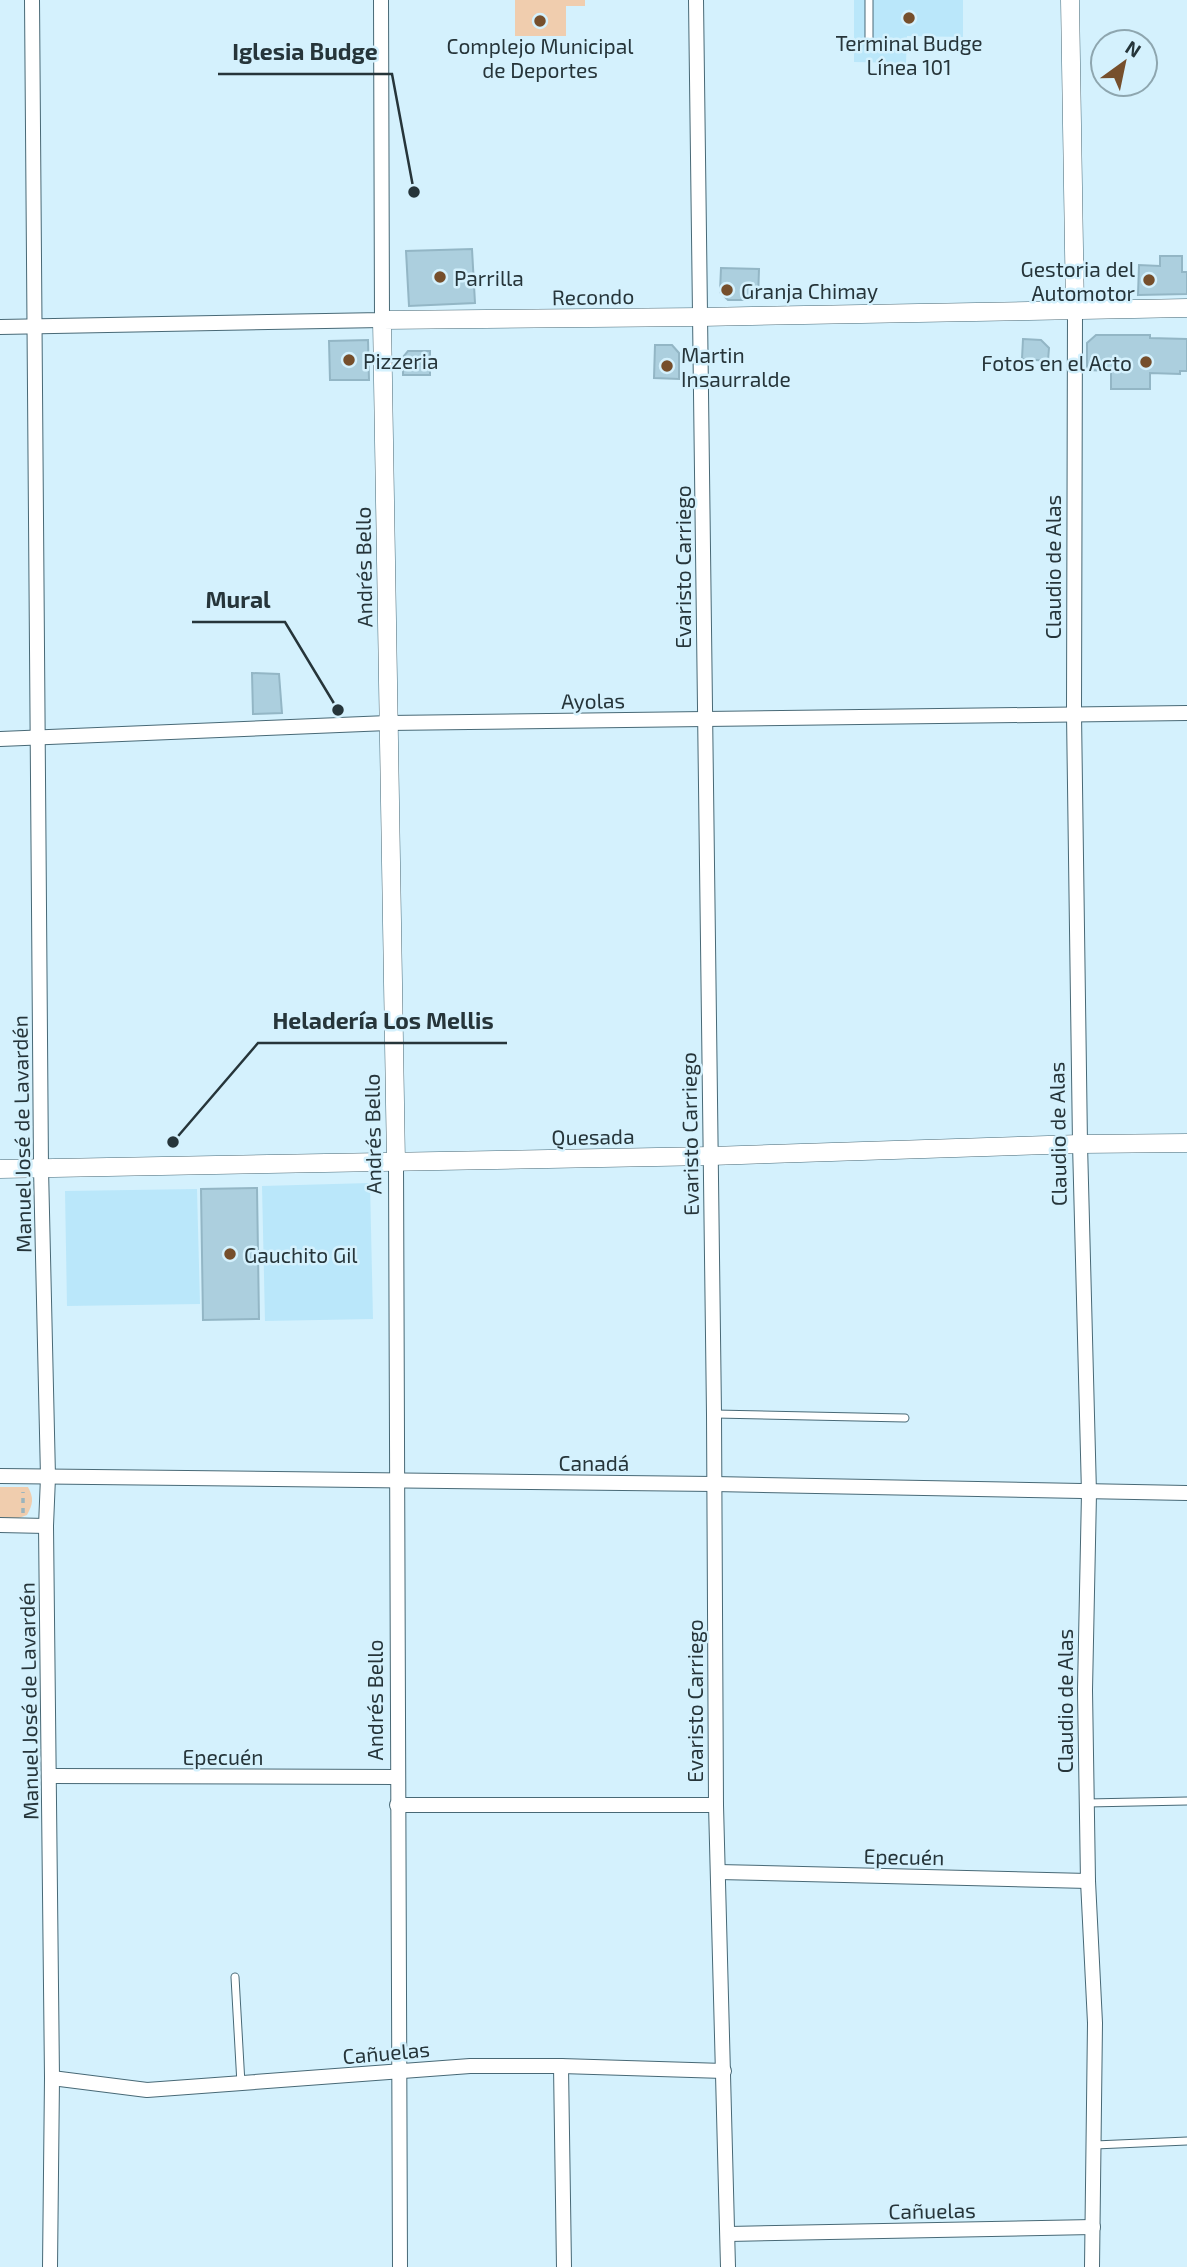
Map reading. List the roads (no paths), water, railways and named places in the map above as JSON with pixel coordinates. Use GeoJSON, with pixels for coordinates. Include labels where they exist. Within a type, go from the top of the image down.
{"type":"FeatureCollection","features":[{"type":"Feature","properties":{"kind":"street","name":"Manuel José de Lavardén"},"geometry":{"type":"LineString","coordinates":[[32,0],[41,1168],[48,1476],[52,2077],[50,2267]]}},
{"type":"Feature","properties":{"kind":"street","name":"Andrés Bello"},"geometry":{"type":"LineString","coordinates":[[381,0],[382,320],[396,1163],[400,2267]]}},
{"type":"Feature","properties":{"kind":"street","name":"Evaristo Carriego"},"geometry":{"type":"LineString","coordinates":[[696,0],[714,1414],[716,1805],[728,2267]]}},
{"type":"Feature","properties":{"kind":"street","name":"Claudio de Alas"},"geometry":{"type":"LineString","coordinates":[[1070,0],[1075,311],[1074,714],[1080,1144],[1089,1493],[1085,1690],[1088,1881],[1095,2023],[1092,2267]]}},
{"type":"Feature","properties":{"kind":"street","name":"Recondo"},"geometry":{"type":"LineString","coordinates":[[0,327],[1187,308]]}},
{"type":"Feature","properties":{"kind":"street","name":"Ayolas"},"geometry":{"type":"LineString","coordinates":[[0,739],[388,723],[1187,713]]}},
{"type":"Feature","properties":{"kind":"street","name":"Quesada"},"geometry":{"type":"LineString","coordinates":[[0,1169],[396,1163],[1187,1143]]}},
{"type":"Feature","properties":{"kind":"street","name":"Canadá"},"geometry":{"type":"LineString","coordinates":[[0,1476],[714,1484],[1187,1493]]}},
{"type":"Feature","properties":{"kind":"street"},"geometry":{"type":"LineString","coordinates":[[0,1525],[47,1526]]}},
{"type":"Feature","properties":{"kind":"street","name":"Epecuén"},"geometry":{"type":"LineString","coordinates":[[50,1776],[397,1777]]}},
{"type":"Feature","properties":{"kind":"street"},"geometry":{"type":"LineString","coordinates":[[397,1805],[716,1805]]}},
{"type":"Feature","properties":{"kind":"street","name":"Epecuén"},"geometry":{"type":"LineString","coordinates":[[718,1872],[1088,1881]]}},
{"type":"Feature","properties":{"kind":"street","name":"Cañuelas"},"geometry":{"type":"LineString","coordinates":[[52,2077],[147,2090],[470,2066],[724,2071]]}},
{"type":"Feature","properties":{"kind":"street"},"geometry":{"type":"LineString","coordinates":[[561,2066],[564,2267]]}},
{"type":"Feature","properties":{"kind":"street","name":"Cañuelas"},"geometry":{"type":"LineString","coordinates":[[729,2234],[1093,2227]]}},
{"type":"Feature","properties":{"kind":"lane"},"geometry":{"type":"LineString","coordinates":[[869,0],[869,45]]}},
{"type":"Feature","properties":{"kind":"lane"},"geometry":{"type":"LineString","coordinates":[[714,1414],[905,1418]]}},
{"type":"Feature","properties":{"kind":"lane"},"geometry":{"type":"LineString","coordinates":[[1087,1803],[1187,1801]]}},
{"type":"Feature","properties":{"kind":"lane"},"geometry":{"type":"LineString","coordinates":[[234,1977],[241,2084]]}},
{"type":"Feature","properties":{"kind":"lane"},"geometry":{"type":"LineString","coordinates":[[1095,2145],[1187,2141]]}},
{"type":"Feature","properties":{"kind":"place","name":"Terminal Budge Línea 101"},"geometry":{"type":"Point","coordinates":[909,18]}},
{"type":"Feature","properties":{"kind":"place","name":"Complejo Municipal de Deportes"},"geometry":{"type":"Point","coordinates":[540,21]}},
{"type":"Feature","properties":{"kind":"place","name":"Iglesia Budge"},"geometry":{"type":"Point","coordinates":[414,192]}},
{"type":"Feature","properties":{"kind":"place","name":"Parrilla"},"geometry":{"type":"Point","coordinates":[440,277]}},
{"type":"Feature","properties":{"kind":"place","name":"Gestoria del Automotor"},"geometry":{"type":"Point","coordinates":[1149,280]}},
{"type":"Feature","properties":{"kind":"place","name":"Granja Chimay"},"geometry":{"type":"Point","coordinates":[727,290]}},
{"type":"Feature","properties":{"kind":"place","name":"Pizzeria"},"geometry":{"type":"Point","coordinates":[349,360]}},
{"type":"Feature","properties":{"kind":"place","name":"Fotos en el Acto"},"geometry":{"type":"Point","coordinates":[1146,362]}},
{"type":"Feature","properties":{"kind":"place","name":"Martin Insaurralde"},"geometry":{"type":"Point","coordinates":[667,366]}},
{"type":"Feature","properties":{"kind":"place","name":"Mural"},"geometry":{"type":"Point","coordinates":[338,710]}},
{"type":"Feature","properties":{"kind":"place","name":"Heladería Los Mellis"},"geometry":{"type":"Point","coordinates":[173,1142]}},
{"type":"Feature","properties":{"kind":"place","name":"Gauchito Gil"},"geometry":{"type":"Point","coordinates":[230,1254]}}]}
